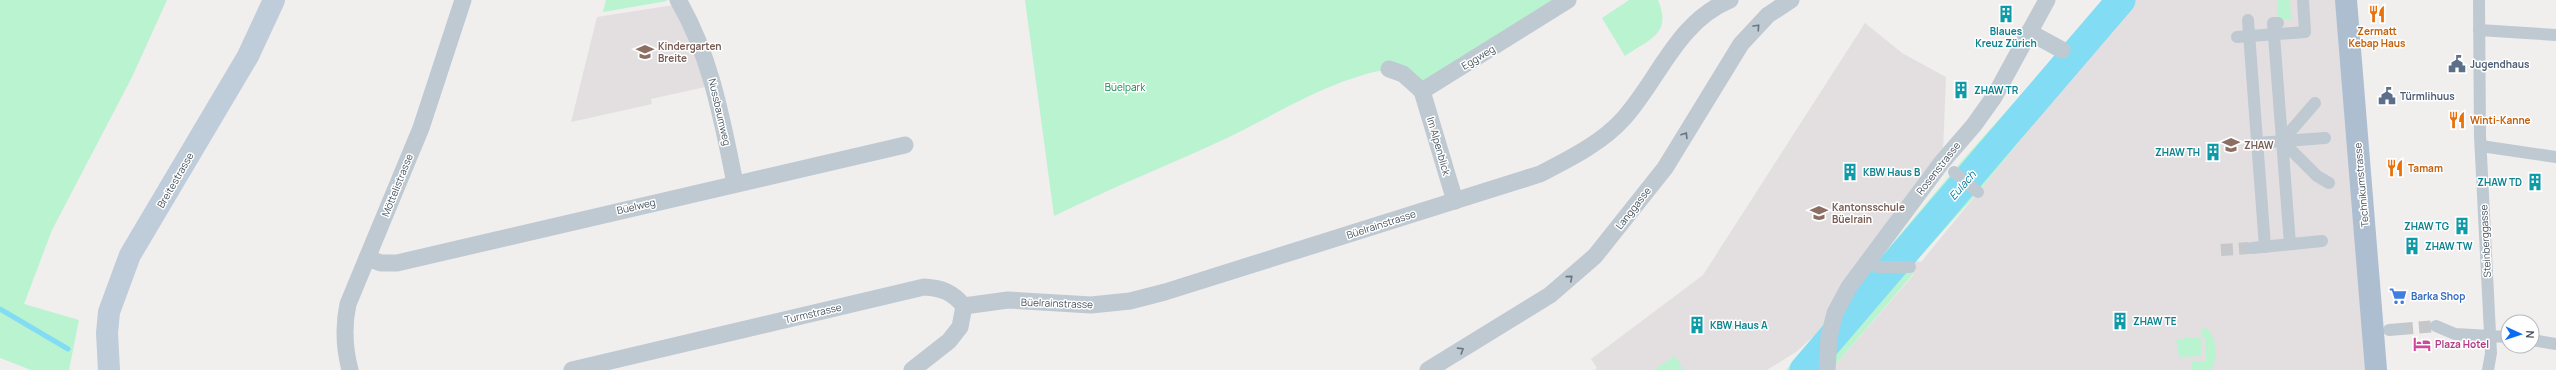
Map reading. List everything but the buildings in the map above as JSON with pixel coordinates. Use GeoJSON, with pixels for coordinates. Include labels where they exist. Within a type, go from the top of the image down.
{"type":"FeatureCollection","features":[{"type":"Feature","properties":{"kind":"main road","name":"Breitestrasse"},"geometry":{"type":"LineString","coordinates":[[109,370],[107,333],[109,312],[130,255],[248,56],[268,18],[274,0]]}},
{"type":"Feature","properties":{"kind":"main road","name":"Technikumstrasse"},"geometry":{"type":"LineString","coordinates":[[2346,0],[2376,370]]}},
{"type":"Feature","properties":{"kind":"street","name":"Möttelistrasse"},"geometry":{"type":"LineString","coordinates":[[350,370],[345,350],[344,324],[348,304],[421,128],[462,0]]}},
{"type":"Feature","properties":{"kind":"street","name":"Nussbaumweg"},"geometry":{"type":"LineString","coordinates":[[678,0],[693,25],[712,78],[735,183]]}},
{"type":"Feature","properties":{"kind":"street","name":"Eggweg"},"geometry":{"type":"LineString","coordinates":[[1422,91],[1568,0]]}},
{"type":"Feature","properties":{"kind":"street","name":"Büelrainstrasse"},"geometry":{"type":"LineString","coordinates":[[964,306],[1008,300],[1078,305],[1130,301],[1166,292],[1540,174],[1596,142],[1622,120],[1639,100],[1678,40],[1702,16],[1730,0]]}},
{"type":"Feature","properties":{"kind":"street","name":"Langgasse"},"geometry":{"type":"LineString","coordinates":[[1428,370],[1550,295],[1595,256],[1665,168],[1741,44],[1768,15],[1791,0]]}},
{"type":"Feature","properties":{"kind":"street","name":"Rosenstrasse"},"geometry":{"type":"LineString","coordinates":[[1827,368],[1829,337],[1835,313],[1849,287],[1942,162],[1974,125],[1994,97],[2047,0]]}},
{"type":"Feature","properties":{"kind":"street"},"geometry":{"type":"LineString","coordinates":[[2237,37],[2249,36],[2276,29],[2305,32],[2303,0]]}},
{"type":"Feature","properties":{"kind":"street","name":"Steinberggasse"},"geometry":{"type":"LineString","coordinates":[[2479,0],[2481,146],[2491,353],[2488,370]]}},
{"type":"Feature","properties":{"kind":"street"},"geometry":{"type":"LineString","coordinates":[[2248,20],[2265,247]]}},
{"type":"Feature","properties":{"kind":"street"},"geometry":{"type":"LineString","coordinates":[[2276,29],[2282,141],[2290,244]]}},
{"type":"Feature","properties":{"kind":"street"},"geometry":{"type":"LineString","coordinates":[[2479,30],[2522,34],[2556,35]]}},
{"type":"Feature","properties":{"kind":"street"},"geometry":{"type":"LineString","coordinates":[[2029,32],[2062,50]]}},
{"type":"Feature","properties":{"kind":"street"},"geometry":{"type":"LineString","coordinates":[[1389,69],[1403,74],[1422,91]]}},
{"type":"Feature","properties":{"kind":"street","name":"Im Alpenblick"},"geometry":{"type":"LineString","coordinates":[[1422,91],[1455,201]]}},
{"type":"Feature","properties":{"kind":"street"},"geometry":{"type":"LineString","coordinates":[[2282,141],[2315,103]]}},
{"type":"Feature","properties":{"kind":"street"},"geometry":{"type":"LineString","coordinates":[[2257,143],[2325,138]]}},
{"type":"Feature","properties":{"kind":"street"},"geometry":{"type":"LineString","coordinates":[[2282,141],[2317,176],[2329,183]]}},
{"type":"Feature","properties":{"kind":"street","name":"Büelweg"},"geometry":{"type":"LineString","coordinates":[[367,258],[381,263],[397,263],[735,183],[905,145]]}},
{"type":"Feature","properties":{"kind":"street"},"geometry":{"type":"LineString","coordinates":[[2481,146],[2556,157]]}},
{"type":"Feature","properties":{"kind":"street"},"geometry":{"type":"LineString","coordinates":[[1954,172],[1978,192]]}},
{"type":"Feature","properties":{"kind":"street"},"geometry":{"type":"LineString","coordinates":[[2252,248],[2327,241]]}},
{"type":"Feature","properties":{"kind":"street"},"geometry":{"type":"LineString","coordinates":[[1877,267],[1910,267]]}},
{"type":"Feature","properties":{"kind":"street","name":"Turmstrasse"},"geometry":{"type":"LineString","coordinates":[[572,370],[924,287],[939,288],[954,294],[964,306]]}},
{"type":"Feature","properties":{"kind":"street"},"geometry":{"type":"LineString","coordinates":[[912,370],[949,342],[960,327],[964,306]]}},
{"type":"Feature","properties":{"kind":"street"},"geometry":{"type":"LineString","coordinates":[[2436,326],[2455,334],[2500,336]]}},
{"type":"Feature","properties":{"kind":"street"},"geometry":{"type":"LineString","coordinates":[[2540,341],[2556,344]]}},
{"type":"Feature","properties":{"kind":"shaded area"},"geometry":{"type":"Polygon","coordinates":[[[2131,0],[2346,0],[2376,370],[1831,370],[1914,274],[1907,270],[1915,261],[1921,262],[2088,56],[2085,53],[2131,0]]]}},
{"type":"Feature","properties":{"kind":"shaded area","name":"Kindergarten Breite"},"geometry":{"type":"Polygon","coordinates":[[[680,4],[714,85],[651,99],[652,104],[571,122],[597,17],[680,4]]]}},
{"type":"Feature","properties":{"kind":"shaded area","name":"Kantonsschule Büelrain"},"geometry":{"type":"Polygon","coordinates":[[[1865,23],[1902,53],[1946,77],[1943,151],[1824,327],[1796,352],[1767,370],[1595,370],[1597,368],[1591,359],[1703,275],[1865,23]]]}},
{"type":"Feature","properties":{"kind":"green space"},"geometry":{"type":"Polygon","coordinates":[[[0,0],[167,0],[132,77],[52,230],[24,304],[79,320],[69,370],[31,370],[0,358],[0,0]]]}},
{"type":"Feature","properties":{"kind":"green space"},"geometry":{"type":"Polygon","coordinates":[[[606,0],[666,0],[667,1],[603,12],[606,0]]]}},
{"type":"Feature","properties":{"kind":"green space","name":"Büelpark"},"geometry":{"type":"Polygon","coordinates":[[[1025,0],[1568,0],[1422,91],[1389,69],[1365,74],[1299,101],[1236,134],[1054,216],[1025,0]]]}},
{"type":"Feature","properties":{"kind":"green space"},"geometry":{"type":"Polygon","coordinates":[[[1629,0],[1658,0],[1662,11],[1662,21],[1661,28],[1651,39],[1625,56],[1602,18],[1629,0]]]}},
{"type":"Feature","properties":{"kind":"green space"},"geometry":{"type":"Polygon","coordinates":[[[2105,0],[2131,0],[2085,53],[2088,56],[1980,190],[1908,270],[1914,273],[1831,370],[1786,370],[1961,162],[2105,0]]]}},
{"type":"Feature","properties":{"kind":"green space"},"geometry":{"type":"Polygon","coordinates":[[[2278,0],[2290,0],[2291,19],[2277,20],[2278,0]]]}},
{"type":"Feature","properties":{"kind":"green space"},"geometry":{"type":"Polygon","coordinates":[[[2202,328],[2207,329],[2215,343],[2215,361],[2210,370],[2191,370],[2192,362],[2206,361],[2206,337],[2202,337],[2202,328]]]}},
{"type":"Feature","properties":{"kind":"green space"},"geometry":{"type":"Polygon","coordinates":[[[2184,337],[2198,337],[2201,339],[2201,356],[2179,357],[2176,339],[2184,339],[2184,337]]]}},
{"type":"Feature","properties":{"kind":"green space"},"geometry":{"type":"Polygon","coordinates":[[[1675,356],[1684,370],[1653,370],[1675,356]]]}},
{"type":"Feature","properties":{"kind":"waterway","name":"Eulach"},"geometry":{"type":"LineString","coordinates":[[1804,370],[2121,0]]}},
{"type":"Feature","properties":{"kind":"waterway"},"geometry":{"type":"LineString","coordinates":[[0,309],[68,349]]}},
{"type":"Feature","properties":{"kind":"tunnel"},"geometry":{"type":"LineString","coordinates":[[2221,250],[2249,248]]}},
{"type":"Feature","properties":{"kind":"tunnel"},"geometry":{"type":"LineString","coordinates":[[2401,329],[2436,326]]}},
{"type":"Feature","properties":{"kind":"place","name":"Blaues Kreuz Zürich"},"geometry":{"type":"Point","coordinates":[2006,14]}},
{"type":"Feature","properties":{"kind":"place","name":"Zermatt Kebap Haus"},"geometry":{"type":"Point","coordinates":[2377,14]}},
{"type":"Feature","properties":{"kind":"place","name":"Kindergarten Breite"},"geometry":{"type":"Point","coordinates":[645,52]}},
{"type":"Feature","properties":{"kind":"place","name":"Jugendhaus"},"geometry":{"type":"Point","coordinates":[2457,64]}},
{"type":"Feature","properties":{"kind":"place","name":"ZHAW TR"},"geometry":{"type":"Point","coordinates":[1961,90]}},
{"type":"Feature","properties":{"kind":"place","name":"Türmlihuus"},"geometry":{"type":"Point","coordinates":[2387,96]}},
{"type":"Feature","properties":{"kind":"place","name":"Winti-Kanne"},"geometry":{"type":"Point","coordinates":[2457,120]}},
{"type":"Feature","properties":{"kind":"place","name":"ZHAW"},"geometry":{"type":"Point","coordinates":[2231,145]}},
{"type":"Feature","properties":{"kind":"place","name":"ZHAW TH"},"geometry":{"type":"Point","coordinates":[2213,152]}},
{"type":"Feature","properties":{"kind":"place","name":"Tamam"},"geometry":{"type":"Point","coordinates":[2395,168]}},
{"type":"Feature","properties":{"kind":"place","name":"KBW Haus B"},"geometry":{"type":"Point","coordinates":[1850,172]}},
{"type":"Feature","properties":{"kind":"place","name":"ZHAW TD"},"geometry":{"type":"Point","coordinates":[2535,182]}},
{"type":"Feature","properties":{"kind":"place","name":"Kantonsschule Büelrain"},"geometry":{"type":"Point","coordinates":[1819,213]}},
{"type":"Feature","properties":{"kind":"place","name":"ZHAW TG"},"geometry":{"type":"Point","coordinates":[2462,226]}},
{"type":"Feature","properties":{"kind":"place","name":"ZHAW TW"},"geometry":{"type":"Point","coordinates":[2412,246]}},
{"type":"Feature","properties":{"kind":"place","name":"Barka Shop"},"geometry":{"type":"Point","coordinates":[2398,296]}},
{"type":"Feature","properties":{"kind":"place","name":"ZHAW TE"},"geometry":{"type":"Point","coordinates":[2120,321]}},
{"type":"Feature","properties":{"kind":"place","name":"KBW Haus A"},"geometry":{"type":"Point","coordinates":[1697,325]}},
{"type":"Feature","properties":{"kind":"place","name":"Plaza Hotel"},"geometry":{"type":"Point","coordinates":[2422,344]}}]}
